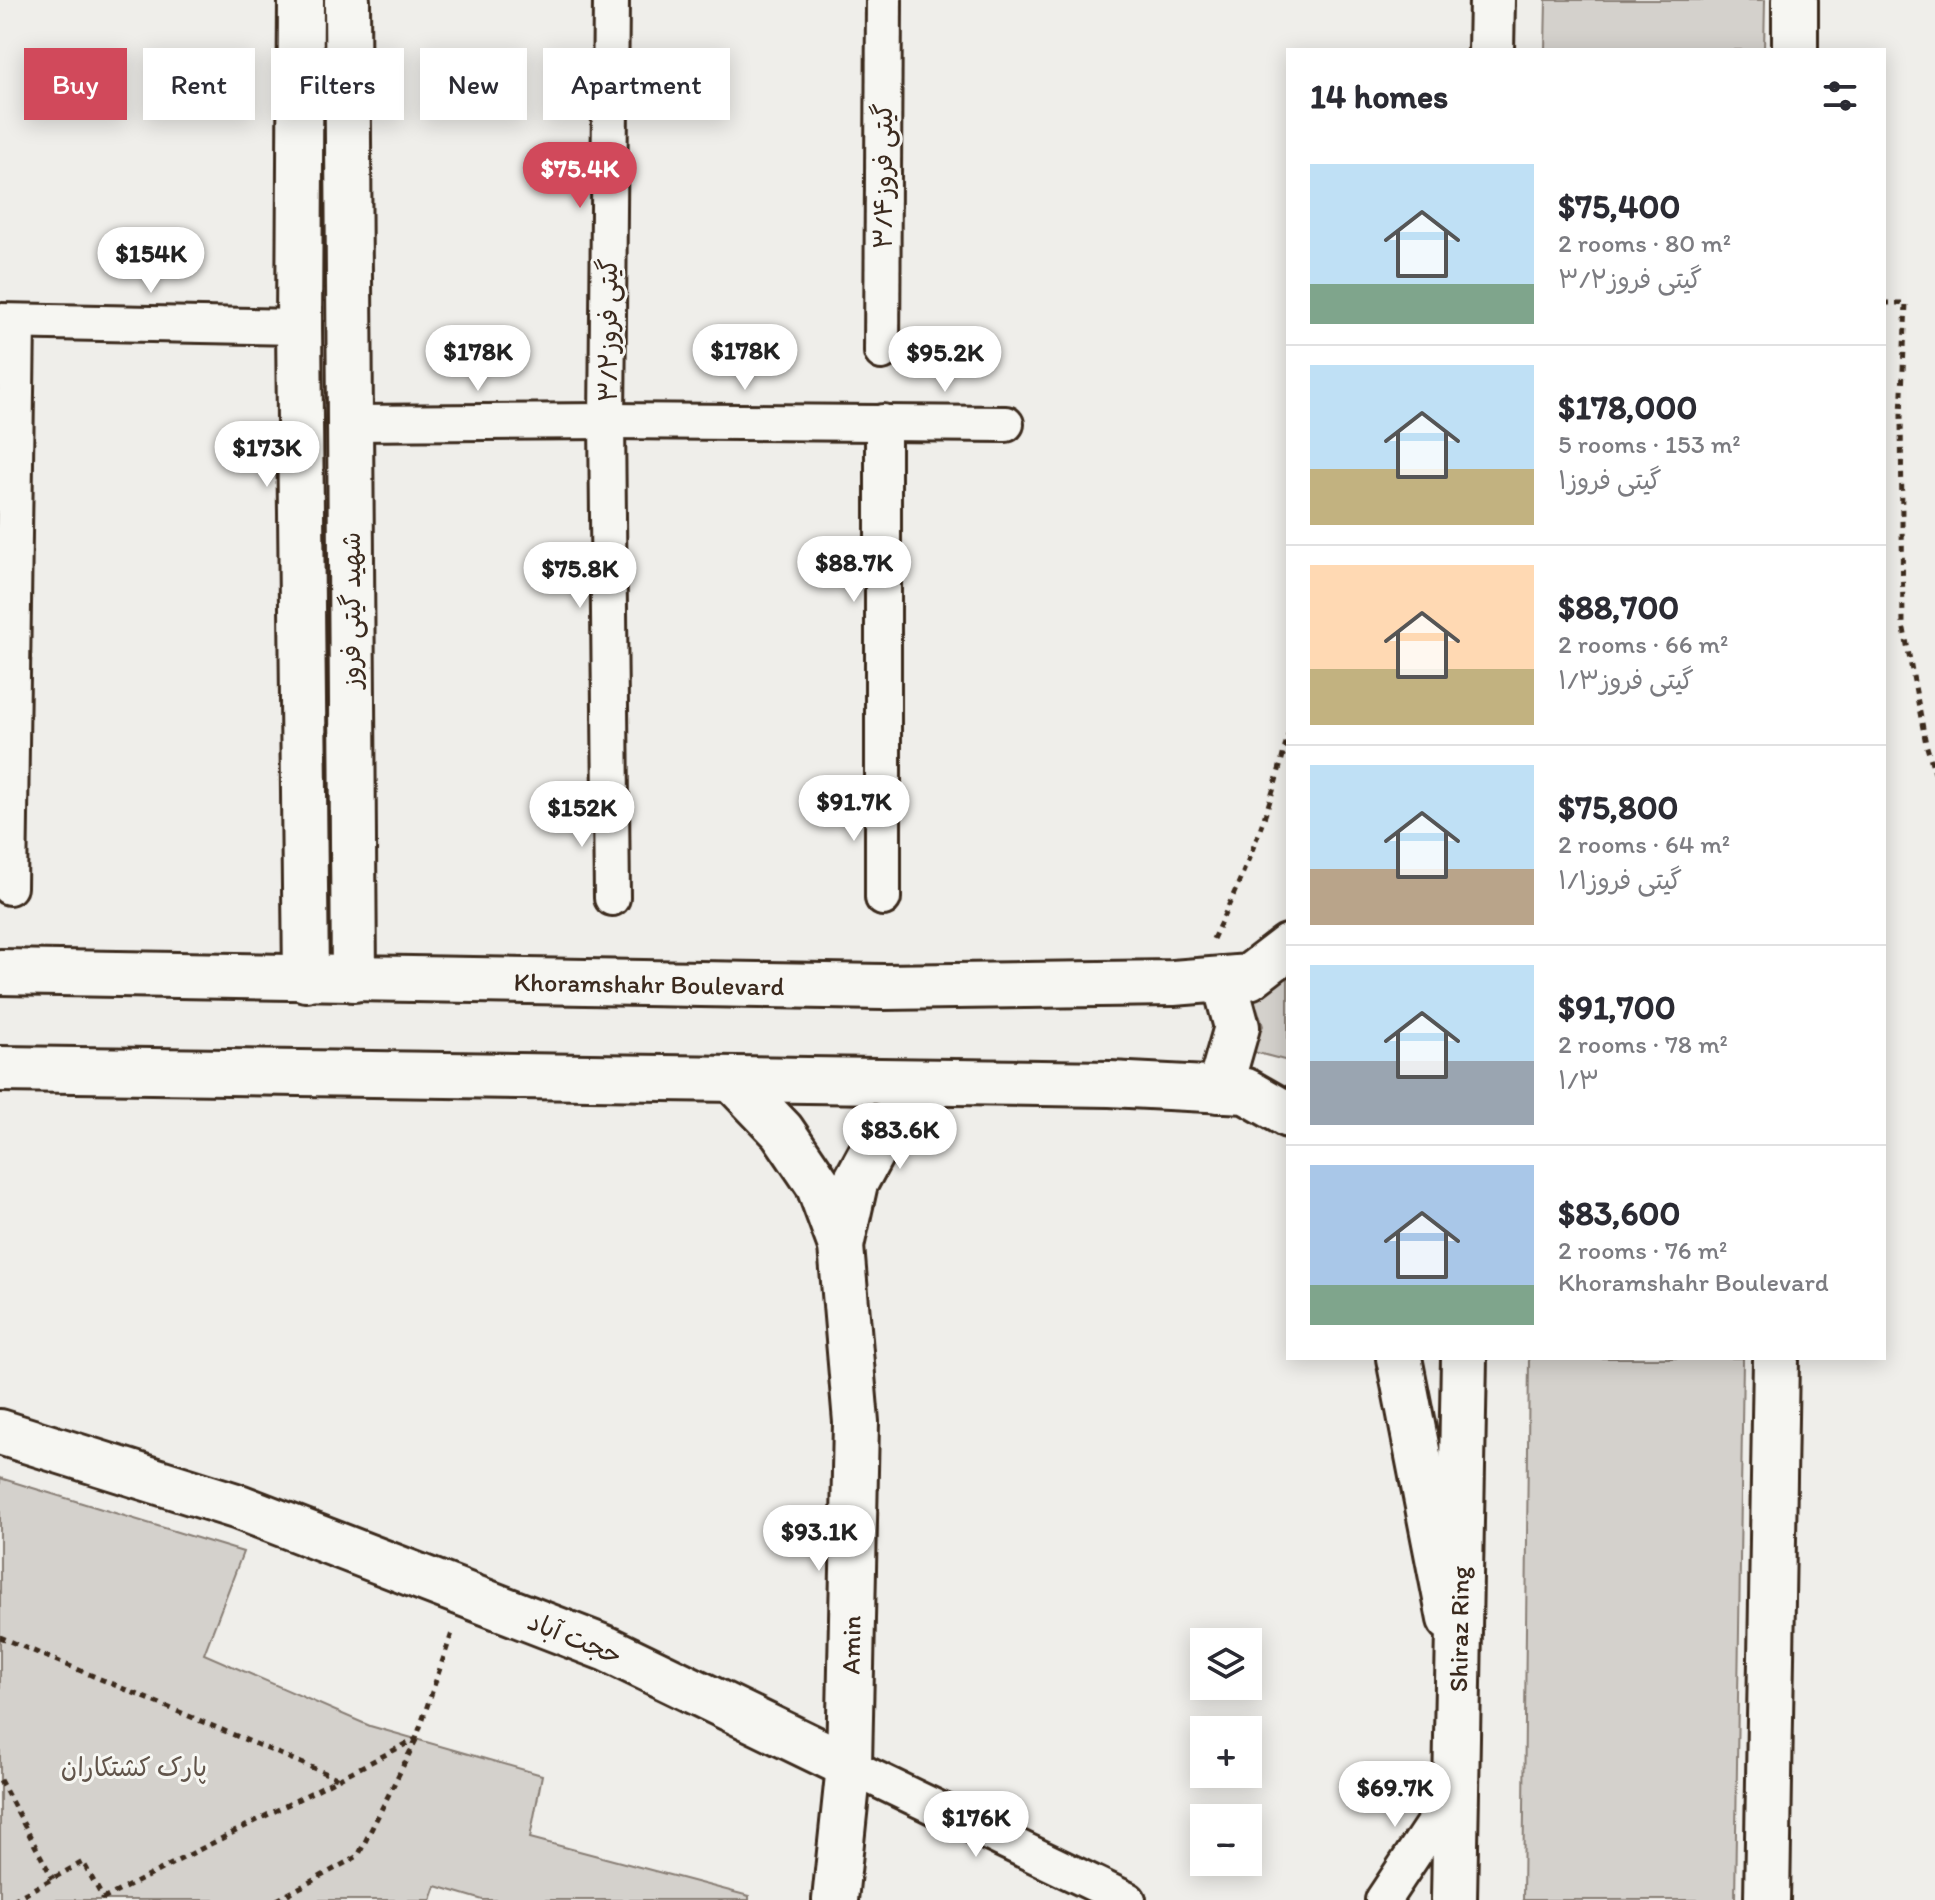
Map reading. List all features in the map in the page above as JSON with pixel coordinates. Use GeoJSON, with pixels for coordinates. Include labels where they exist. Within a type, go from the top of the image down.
{"type":"FeatureCollection","features":[{"type":"Feature","properties":{"kind":"main road","name":"شهید گیتی فروز"},"geometry":{"type":"LineString","coordinates":[[301,0],[299,327],[306,979]]}},
{"type":"Feature","properties":{"kind":"main road","name":"شهید گیتی فروز"},"geometry":{"type":"LineString","coordinates":[[347,0],[354,979]]}},
{"type":"Feature","properties":{"kind":"main road"},"geometry":{"type":"LineString","coordinates":[[1491,30],[1504,0]]}},
{"type":"Feature","properties":{"kind":"main road"},"geometry":{"type":"LineString","coordinates":[[1795,0],[1795,48]]}},
{"type":"Feature","properties":{"kind":"main road","name":"Khoramshahr Boulevard"},"geometry":{"type":"LineString","coordinates":[[0,972],[883,987],[1249,977],[1286,949]]}},
{"type":"Feature","properties":{"kind":"main road"},"geometry":{"type":"LineString","coordinates":[[1209,980],[1237,1027],[1219,1090]]}},
{"type":"Feature","properties":{"kind":"main road"},"geometry":{"type":"LineString","coordinates":[[0,1069],[1110,1084],[1246,1091],[1286,1114]]}},
{"type":"Feature","properties":{"kind":"main road"},"geometry":{"type":"LineString","coordinates":[[732,1079],[782,1131],[818,1184],[841,1246]]}},
{"type":"Feature","properties":{"kind":"main road"},"geometry":{"type":"LineString","coordinates":[[841,1246],[855,1183],[887,1124],[938,1082]]}},
{"type":"Feature","properties":{"kind":"main road","name":"Amin"},"geometry":{"type":"LineString","coordinates":[[835,1900],[849,1766],[856,1422],[841,1246]]}},
{"type":"Feature","properties":{"kind":"main road"},"geometry":{"type":"LineString","coordinates":[[1399,1360],[1458,1663]]}},
{"type":"Feature","properties":{"kind":"main road","name":"Shiraz Ring"},"geometry":{"type":"LineString","coordinates":[[1454,1900],[1464,1360]]}},
{"type":"Feature","properties":{"kind":"main road"},"geometry":{"type":"LineString","coordinates":[[1767,1900],[1776,1360]]}},
{"type":"Feature","properties":{"kind":"main road","name":"حجت آباد"},"geometry":{"type":"LineString","coordinates":[[0,1432],[239,1507],[607,1649],[849,1766]]}},
{"type":"Feature","properties":{"kind":"street","name":"۳/۲گیتی فروز"},"geometry":{"type":"LineString","coordinates":[[611,0],[607,421],[612,898]]}},
{"type":"Feature","properties":{"kind":"street","name":"۳/۴گیتی فروز"},"geometry":{"type":"LineString","coordinates":[[882,352],[884,0]]}},
{"type":"Feature","properties":{"kind":"street"},"geometry":{"type":"LineString","coordinates":[[9,887],[8,322],[299,327]]}},
{"type":"Feature","properties":{"kind":"street"},"geometry":{"type":"LineString","coordinates":[[883,422],[883,898]]}},
{"type":"Feature","properties":{"kind":"street"},"geometry":{"type":"LineString","coordinates":[[350,423],[1006,424]]}},
{"type":"Feature","properties":{"kind":"street","name":"حجت آباد"},"geometry":{"type":"LineString","coordinates":[[849,1766],[1128,1900]]}},
{"type":"Feature","properties":{"kind":"street"},"geometry":{"type":"LineString","coordinates":[[1383,1900],[1456,1790]]}},
{"type":"Feature","properties":{"kind":"path"},"geometry":{"type":"LineString","coordinates":[[1886,303],[1906,303],[1901,415],[1903,624],[1926,744],[1935,773]]}},
{"type":"Feature","properties":{"kind":"path"},"geometry":{"type":"LineString","coordinates":[[1209,980],[1277,785],[1286,743]]}},
{"type":"Feature","properties":{"kind":"path"},"geometry":{"type":"LineString","coordinates":[[277,1900],[358,1856],[416,1739],[466,1594]]}},
{"type":"Feature","properties":{"kind":"path"},"geometry":{"type":"LineString","coordinates":[[0,1637],[338,1778]]}},
{"type":"Feature","properties":{"kind":"path"},"geometry":{"type":"LineString","coordinates":[[13,1900],[83,1862],[104,1900],[416,1739]]}},
{"type":"Feature","properties":{"kind":"path"},"geometry":{"type":"LineString","coordinates":[[0,1780],[53,1879]]}},
{"type":"Feature","properties":{"kind":"green space"},"geometry":{"type":"Polygon","coordinates":[[[1546,0],[1765,0],[1764,48],[1545,48],[1546,0]]]}},
{"type":"Feature","properties":{"kind":"green space"},"geometry":{"type":"Polygon","coordinates":[[[1286,963],[1286,1060],[1250,1051],[1263,1026],[1257,1008],[1246,994],[1286,963]]]}},
{"type":"Feature","properties":{"kind":"green space"},"geometry":{"type":"Polygon","coordinates":[[[1529,1360],[1743,1360],[1735,1900],[1523,1900],[1529,1360]]]}},
{"type":"Feature","properties":{"kind":"green space","name":"پارک کشتکاران"},"geometry":{"type":"Polygon","coordinates":[[[0,1478],[243,1552],[204,1654],[370,1726],[542,1775],[530,1838],[749,1896],[749,1900],[483,1900],[436,1886],[431,1900],[0,1900],[0,1478]]]}}]}
